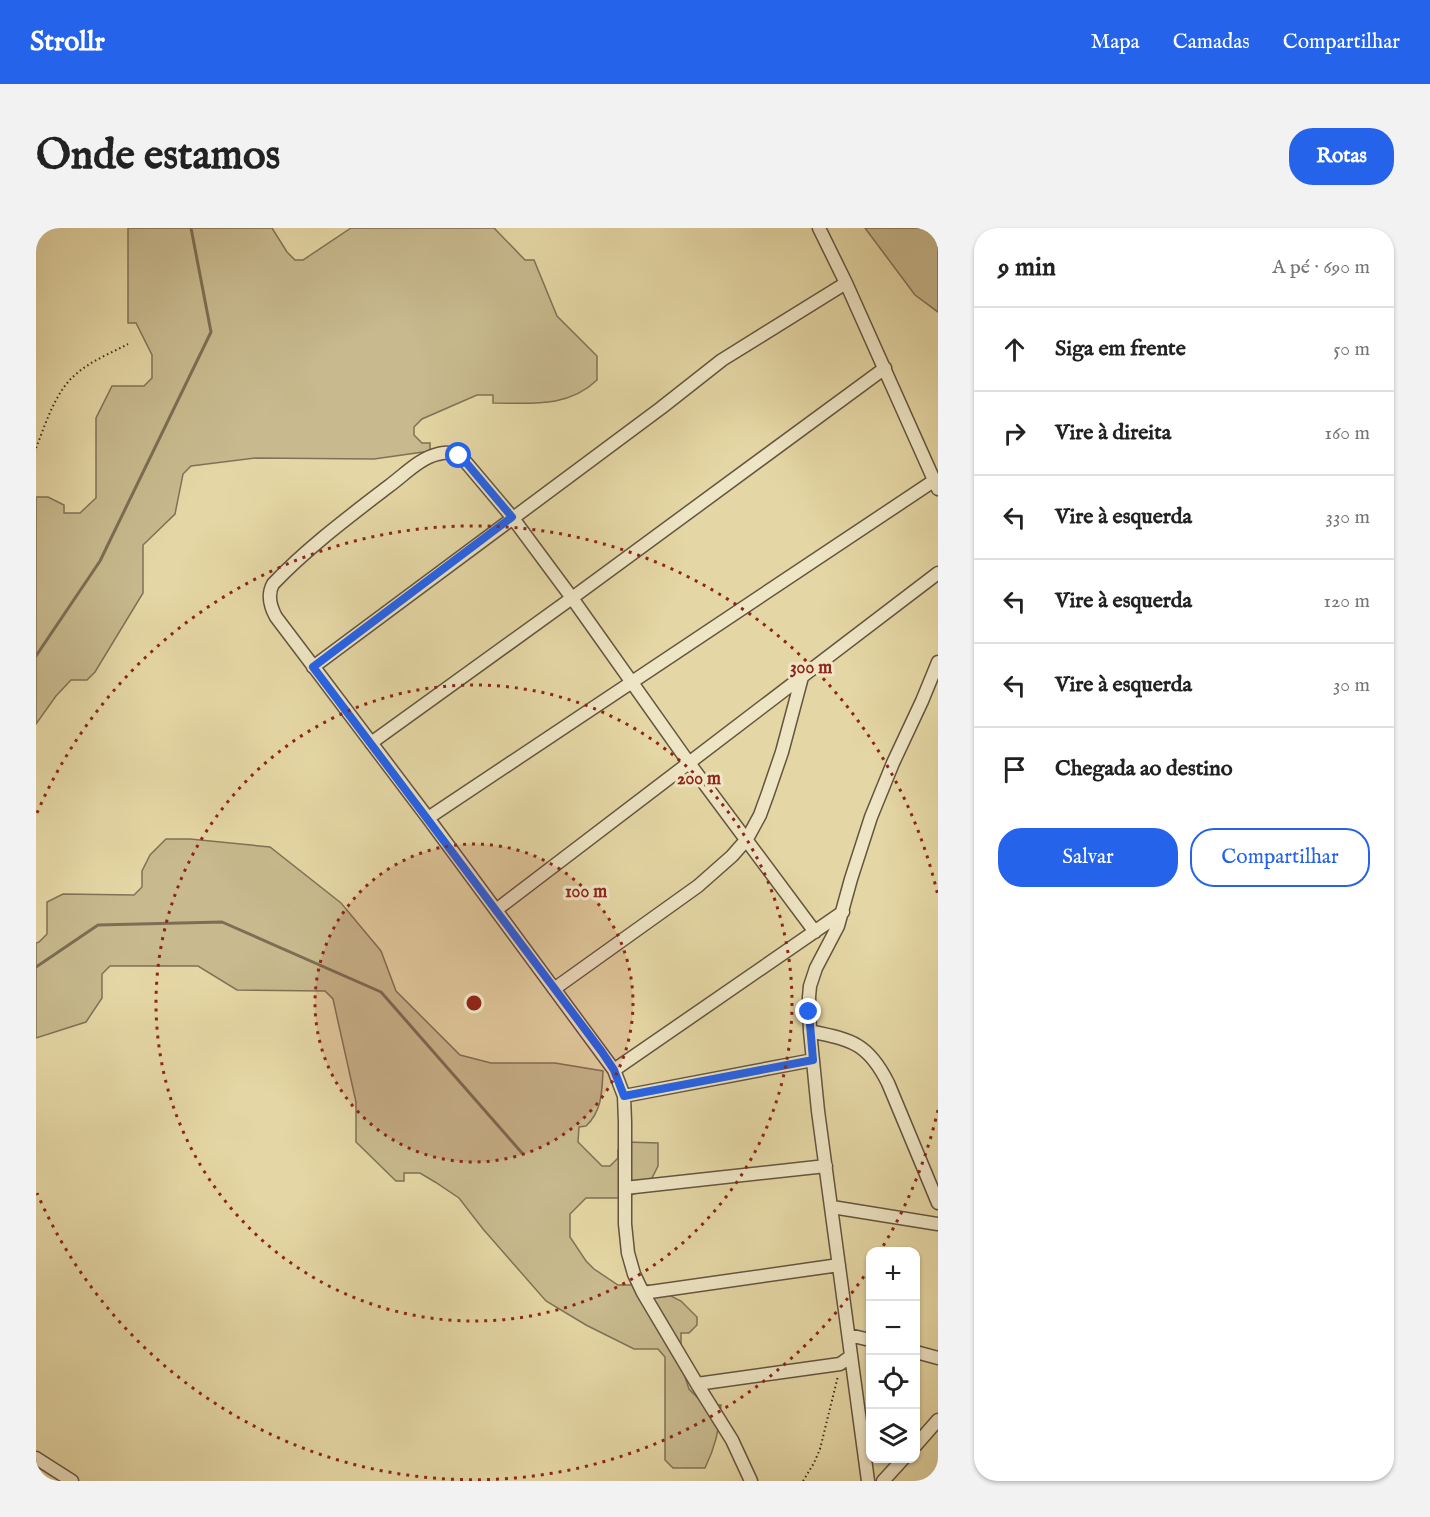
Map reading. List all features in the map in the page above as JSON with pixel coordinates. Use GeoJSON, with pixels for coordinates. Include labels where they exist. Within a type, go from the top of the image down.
{"type":"FeatureCollection","features":[{"type":"Feature","properties":{"kind":"street"},"geometry":{"type":"LineString","coordinates":[[428,818],[936,484],[846,282],[819,228]]}},
{"type":"Feature","properties":{"kind":"street"},"geometry":{"type":"LineString","coordinates":[[313,667],[512,517],[627,434],[722,360],[846,282]]}},
{"type":"Feature","properties":{"kind":"street"},"geometry":{"type":"LineString","coordinates":[[371,743],[885,369]]}},
{"type":"Feature","properties":{"kind":"street"},"geometry":{"type":"LineString","coordinates":[[751,1481],[732,1440],[643,1293],[631,1265],[627,1243],[624,1096],[614,1070],[272,611],[269,599],[271,588],[279,577],[306,553],[420,462],[440,453],[459,456],[512,517],[689,763],[815,932]]}},
{"type":"Feature","properties":{"kind":"street"},"geometry":{"type":"LineString","coordinates":[[496,910],[938,573]]}},
{"type":"Feature","properties":{"kind":"street"},"geometry":{"type":"LineString","coordinates":[[868,1481],[813,1060],[809,997],[816,968],[834,936],[843,912],[871,817],[938,662]]}},
{"type":"Feature","properties":{"kind":"street"},"geometry":{"type":"LineString","coordinates":[[554,989],[698,886],[732,856],[747,839],[760,815],[782,752],[802,676]]}},
{"type":"Feature","properties":{"kind":"street"},"geometry":{"type":"LineString","coordinates":[[614,1070],[843,912]]}},
{"type":"Feature","properties":{"kind":"street"},"geometry":{"type":"LineString","coordinates":[[810,1031],[851,1041],[872,1057],[888,1083],[938,1203]]}},
{"type":"Feature","properties":{"kind":"street"},"geometry":{"type":"LineString","coordinates":[[624,1096],[813,1060]]}},
{"type":"Feature","properties":{"kind":"street"},"geometry":{"type":"LineString","coordinates":[[625,1188],[826,1166]]}},
{"type":"Feature","properties":{"kind":"street"},"geometry":{"type":"LineString","coordinates":[[832,1207],[938,1224]]}},
{"type":"Feature","properties":{"kind":"street"},"geometry":{"type":"LineString","coordinates":[[643,1293],[839,1265]]}},
{"type":"Feature","properties":{"kind":"street"},"geometry":{"type":"LineString","coordinates":[[849,1335],[866,1339]]}},
{"type":"Feature","properties":{"kind":"street"},"geometry":{"type":"LineString","coordinates":[[920,1353],[938,1358]]}},
{"type":"Feature","properties":{"kind":"street"},"geometry":{"type":"LineString","coordinates":[[697,1384],[840,1364],[850,1356]]}},
{"type":"Feature","properties":{"kind":"street"},"geometry":{"type":"LineString","coordinates":[[920,1440],[938,1420]]}},
{"type":"Feature","properties":{"kind":"street"},"geometry":{"type":"LineString","coordinates":[[36,1458],[72,1481]]}},
{"type":"Feature","properties":{"kind":"street"},"geometry":{"type":"LineString","coordinates":[[883,1481],[899,1463]]}},
{"type":"Feature","properties":{"kind":"path"},"geometry":{"type":"LineString","coordinates":[[36,448],[53,407],[68,382],[83,368],[129,344]]}},
{"type":"Feature","properties":{"kind":"path"},"geometry":{"type":"LineString","coordinates":[[803,1481],[820,1449],[838,1381],[840,1364]]}},
{"type":"Feature","properties":{"kind":"shaded area"},"geometry":{"type":"Polygon","coordinates":[[[128,228],[272,228],[287,252],[295,260],[303,260],[351,228],[494,228],[525,260],[534,260],[557,316],[597,356],[597,380],[574,395],[548,402],[493,403],[493,395],[477,395],[422,419],[414,427],[414,435],[422,443],[430,443],[430,451],[374,459],[255,458],[191,466],[183,474],[175,514],[143,545],[143,593],[95,672],[87,680],[71,680],[36,724],[36,497],[48,497],[64,505],[64,513],[80,513],[96,498],[96,418],[112,386],[144,386],[152,378],[152,355],[136,323],[128,323],[128,228]]]}},
{"type":"Feature","properties":{"kind":"shaded area"},"geometry":{"type":"Polygon","coordinates":[[[865,228],[938,228],[938,312],[915,295],[865,228]]]}},
{"type":"Feature","properties":{"kind":"shaded area"},"geometry":{"type":"Polygon","coordinates":[[[166,839],[190,839],[270,847],[341,903],[381,951],[396,991],[460,1055],[491,1063],[555,1063],[603,1071],[598,1108],[586,1126],[579,1127],[578,1142],[602,1166],[610,1166],[618,1158],[618,1150],[626,1142],[658,1143],[658,1166],[650,1182],[642,1190],[626,1198],[586,1198],[570,1214],[570,1237],[594,1269],[618,1285],[649,1285],[681,1301],[697,1317],[697,1325],[689,1333],[681,1333],[681,1365],[689,1389],[705,1405],[721,1405],[716,1438],[705,1468],[673,1468],[665,1460],[665,1357],[658,1349],[634,1349],[586,1325],[546,1301],[459,1198],[420,1173],[404,1173],[404,1181],[396,1181],[356,1142],[356,1102],[333,999],[325,991],[237,990],[198,966],[110,966],[102,974],[102,998],[86,1022],[36,1038],[36,943],[47,934],[47,902],[63,894],[134,895],[142,887],[142,871],[150,855],[166,839]]]}},
{"type":"Feature","properties":{"kind":"waterway"},"geometry":{"type":"LineString","coordinates":[[36,656],[100,561],[211,332],[191,228]]}},
{"type":"Feature","properties":{"kind":"waterway"},"geometry":{"type":"LineString","coordinates":[[36,967],[98,925],[222,922],[381,992],[522,1153]]}},
{"type":"Feature","properties":{"kind":"route"},"geometry":{"type":"LineString","coordinates":[[459,456],[512,517],[313,667],[602,1052],[614,1070],[624,1096],[813,1060],[809,1012]]}}]}
